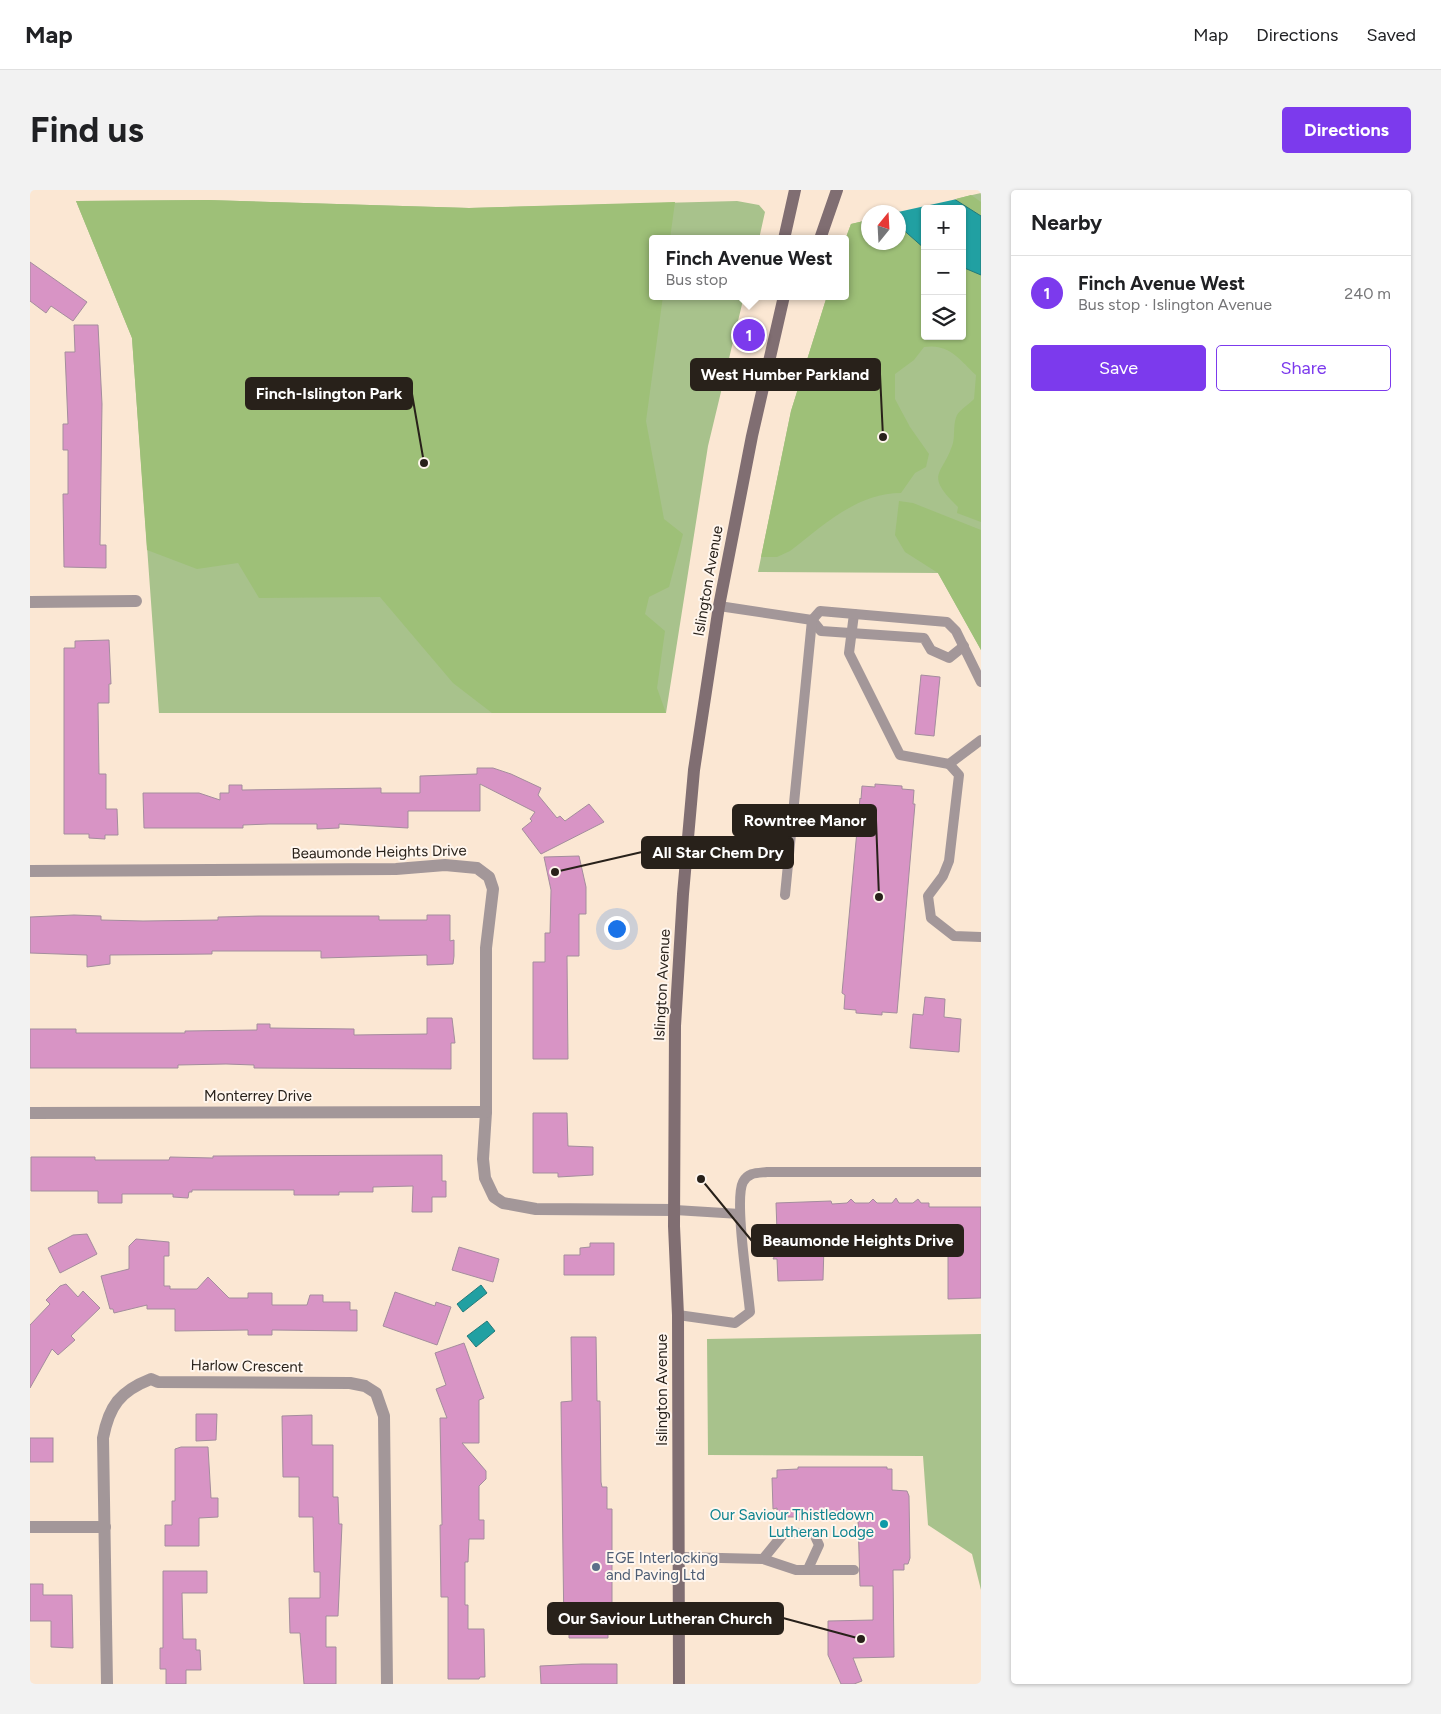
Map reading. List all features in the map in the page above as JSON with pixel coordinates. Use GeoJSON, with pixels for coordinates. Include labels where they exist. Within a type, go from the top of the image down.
{"type":"FeatureCollection","features":[{"type":"Feature","properties":{"kind":"main road"},"geometry":{"type":"LineString","coordinates":[[784,235],[795,190]]}},
{"type":"Feature","properties":{"kind":"main road"},"geometry":{"type":"LineString","coordinates":[[821,235],[837,190]]}},
{"type":"Feature","properties":{"kind":"main road","name":"Islington Avenue"},"geometry":{"type":"LineString","coordinates":[[679,1684],[675,1026],[683,894],[694,770],[719,606],[748,454],[783,300]]}},
{"type":"Feature","properties":{"kind":"street"},"geometry":{"type":"LineString","coordinates":[[30,602],[136,601]]}},
{"type":"Feature","properties":{"kind":"street","name":"Beaumonde Heights Drive"},"geometry":{"type":"LineString","coordinates":[[30,871],[396,869],[445,865],[476,868],[489,877],[493,889],[486,948],[486,1112],[483,1159],[485,1178],[494,1197],[503,1203],[536,1209],[675,1210]]}},
{"type":"Feature","properties":{"kind":"street","name":"Monterrey Drive"},"geometry":{"type":"LineString","coordinates":[[30,1113],[486,1112]]}},
{"type":"Feature","properties":{"kind":"street","name":"Harlow Crescent"},"geometry":{"type":"LineString","coordinates":[[107,1684],[103,1438],[106,1422],[116,1402],[132,1386],[151,1379],[158,1382],[350,1384],[365,1386],[376,1393],[384,1416],[387,1684]]}},
{"type":"Feature","properties":{"kind":"street"},"geometry":{"type":"LineString","coordinates":[[30,1527],[105,1527]]}},
{"type":"Feature","properties":{"kind":"lane"},"geometry":{"type":"LineString","coordinates":[[719,606],[812,620],[821,631],[924,638],[931,650],[949,658],[964,646]]}},
{"type":"Feature","properties":{"kind":"lane"},"geometry":{"type":"LineString","coordinates":[[785,895],[812,620],[820,611],[947,622],[956,631],[981,682]]}},
{"type":"Feature","properties":{"kind":"lane"},"geometry":{"type":"LineString","coordinates":[[854,614],[850,653],[900,755],[949,764],[959,775],[949,861],[943,876],[928,896],[931,918],[954,936],[981,937]]}},
{"type":"Feature","properties":{"kind":"lane"},"geometry":{"type":"LineString","coordinates":[[949,764],[981,740]]}},
{"type":"Feature","properties":{"kind":"lane"},"geometry":{"type":"LineString","coordinates":[[678,1315],[735,1324],[750,1312],[740,1214],[743,1182],[750,1174],[767,1172],[981,1172]]}},
{"type":"Feature","properties":{"kind":"lane"},"geometry":{"type":"LineString","coordinates":[[675,1210],[740,1214]]}},
{"type":"Feature","properties":{"kind":"lane"},"geometry":{"type":"LineString","coordinates":[[763,1559],[784,1532],[814,1534],[819,1545],[808,1569]]}},
{"type":"Feature","properties":{"kind":"lane"},"geometry":{"type":"LineString","coordinates":[[679,1557],[763,1559],[796,1570],[854,1570]]}},
{"type":"Feature","properties":{"kind":"green space"},"geometry":{"type":"Polygon","coordinates":[[[981,193],[981,650],[938,573],[758,572],[791,411],[826,300],[849,300],[849,235],[847,235],[851,224],[861,222],[861,250],[906,250],[906,210],[921,207],[921,340],[966,340],[966,205],[929,205],[981,193]]]}},
{"type":"Feature","properties":{"kind":"green space"},"geometry":{"type":"Polygon","coordinates":[[[971,195],[981,202],[981,216],[966,207],[966,205],[962,205],[953,200],[971,195]]]}},
{"type":"Feature","properties":{"kind":"green space"},"geometry":{"type":"Polygon","coordinates":[[[208,200],[469,208],[737,201],[759,205],[765,212],[760,235],[649,235],[649,300],[743,300],[708,446],[666,713],[159,713],[132,338],[76,201],[208,200]]]}},
{"type":"Feature","properties":{"kind":"green space"},"geometry":{"type":"Polygon","coordinates":[[[208,200],[469,208],[675,202],[671,235],[649,235],[649,300],[662,300],[646,421],[664,519],[683,534],[669,587],[649,597],[645,614],[665,631],[657,688],[666,713],[492,713],[453,683],[380,597],[259,598],[238,563],[197,569],[147,550],[132,338],[76,201],[208,200]]]}},
{"type":"Feature","properties":{"kind":"green space"},"geometry":{"type":"Polygon","coordinates":[[[861,222],[861,250],[906,250],[906,232],[921,245],[921,340],[966,340],[966,269],[981,275],[981,522],[957,513],[958,507],[947,496],[938,481],[941,469],[953,443],[957,415],[974,399],[976,375],[953,353],[940,347],[924,347],[914,360],[895,374],[895,399],[910,427],[929,454],[926,467],[915,473],[901,493],[885,494],[856,504],[828,521],[790,551],[777,557],[761,557],[791,411],[826,300],[849,300],[849,235],[847,235],[851,224],[861,222]]]}},
{"type":"Feature","properties":{"kind":"green space"},"geometry":{"type":"Polygon","coordinates":[[[899,501],[913,503],[981,530],[981,650],[938,573],[905,552],[895,535],[899,501]]]}},
{"type":"Feature","properties":{"kind":"green space"},"geometry":{"type":"Polygon","coordinates":[[[981,1334],[981,1590],[972,1554],[928,1525],[923,1456],[708,1455],[707,1339],[981,1334]]]}},
{"type":"Feature","properties":{"kind":"water"},"geometry":{"type":"Polygon","coordinates":[[[940,190],[964,205],[921,205],[921,245],[906,232],[906,205],[901,205],[940,190]]]}},
{"type":"Feature","properties":{"kind":"water"},"geometry":{"type":"Polygon","coordinates":[[[966,206],[981,216],[981,275],[966,269],[966,206]]]}},
{"type":"Feature","properties":{"kind":"water"},"geometry":{"type":"Polygon","coordinates":[[[481,1285],[487,1293],[463,1312],[457,1304],[481,1285]]]}},
{"type":"Feature","properties":{"kind":"water"},"geometry":{"type":"Polygon","coordinates":[[[487,1321],[495,1331],[476,1347],[467,1336],[487,1321]]]}},
{"type":"Feature","properties":{"kind":"pier"},"geometry":{"type":"Polygon","coordinates":[[[854,190],[944,190],[957,199],[921,205],[921,207],[906,210],[906,205],[871,205],[854,190]]]}},
{"type":"Feature","properties":{"kind":"building"},"geometry":{"type":"Polygon","coordinates":[[[30,262],[87,302],[73,321],[51,306],[46,313],[30,301],[30,262]]]}},
{"type":"Feature","properties":{"kind":"building"},"geometry":{"type":"Polygon","coordinates":[[[74,325],[98,325],[102,404],[100,545],[106,545],[106,568],[64,567],[63,494],[68,494],[68,450],[63,450],[63,424],[68,424],[65,352],[75,352],[74,325]]]}},
{"type":"Feature","properties":{"kind":"building"},"geometry":{"type":"Polygon","coordinates":[[[109,640],[111,684],[109,684],[109,703],[98,703],[99,774],[106,774],[106,809],[117,809],[118,835],[105,835],[105,839],[89,838],[89,834],[64,834],[64,648],[75,648],[75,641],[109,640]]]}},
{"type":"Feature","properties":{"kind":"building"},"geometry":{"type":"Polygon","coordinates":[[[921,675],[940,677],[934,736],[915,734],[921,675]]]}},
{"type":"Feature","properties":{"kind":"building"},"geometry":{"type":"Polygon","coordinates":[[[477,768],[493,768],[541,788],[538,795],[557,818],[560,816],[565,821],[589,804],[604,822],[541,854],[522,829],[532,821],[530,819],[535,812],[480,784],[480,811],[408,811],[408,828],[339,824],[339,828],[317,829],[317,824],[269,824],[243,825],[243,828],[144,828],[143,793],[199,793],[220,800],[220,793],[229,793],[229,785],[242,785],[242,790],[381,788],[381,793],[420,793],[420,776],[477,774],[477,768]]]}},
{"type":"Feature","properties":{"kind":"building"},"geometry":{"type":"Polygon","coordinates":[[[875,784],[902,786],[902,789],[914,790],[913,804],[915,804],[897,1013],[882,1012],[882,1015],[856,1013],[856,1010],[844,1009],[845,995],[842,993],[860,798],[862,786],[875,787],[875,784]]]}},
{"type":"Feature","properties":{"kind":"building"},"geometry":{"type":"Polygon","coordinates":[[[579,856],[586,887],[586,914],[579,914],[579,956],[567,956],[568,1059],[533,1059],[533,962],[545,962],[545,933],[550,933],[551,890],[544,857],[579,856]]]}},
{"type":"Feature","properties":{"kind":"building"},"geometry":{"type":"Polygon","coordinates":[[[427,915],[450,915],[450,941],[454,940],[454,956],[453,964],[427,965],[427,955],[321,958],[321,951],[212,951],[212,954],[110,955],[110,964],[87,967],[87,955],[30,953],[30,917],[101,916],[101,920],[143,921],[218,920],[218,917],[259,916],[379,916],[379,920],[427,920],[427,915]]]}},
{"type":"Feature","properties":{"kind":"building"},"geometry":{"type":"Polygon","coordinates":[[[925,997],[945,999],[944,1017],[961,1019],[959,1052],[910,1048],[913,1014],[923,1015],[925,997]]]}},
{"type":"Feature","properties":{"kind":"building"},"geometry":{"type":"Polygon","coordinates":[[[427,1018],[452,1018],[455,1043],[451,1043],[451,1069],[254,1068],[254,1065],[226,1064],[178,1065],[178,1068],[30,1068],[30,1029],[76,1029],[76,1033],[185,1033],[185,1031],[257,1030],[257,1024],[270,1024],[270,1028],[354,1029],[354,1035],[427,1034],[427,1018]]]}},
{"type":"Feature","properties":{"kind":"building"},"geometry":{"type":"Polygon","coordinates":[[[533,1113],[567,1113],[568,1146],[593,1147],[593,1175],[558,1177],[558,1173],[533,1173],[533,1113]]]}},
{"type":"Feature","properties":{"kind":"building"},"geometry":{"type":"Polygon","coordinates":[[[442,1155],[442,1181],[446,1181],[446,1197],[432,1197],[432,1212],[412,1212],[413,1186],[373,1187],[373,1192],[339,1192],[339,1195],[294,1195],[294,1190],[192,1190],[192,1192],[189,1192],[188,1198],[173,1197],[173,1194],[122,1194],[122,1203],[98,1203],[98,1191],[31,1191],[31,1157],[95,1157],[95,1160],[169,1160],[170,1157],[213,1158],[213,1156],[442,1155]]]}},
{"type":"Feature","properties":{"kind":"building"},"geometry":{"type":"Polygon","coordinates":[[[896,1198],[899,1203],[913,1203],[918,1199],[921,1203],[929,1203],[929,1207],[981,1207],[981,1298],[948,1299],[948,1245],[824,1246],[823,1280],[778,1281],[777,1259],[773,1259],[780,1246],[780,1234],[777,1231],[776,1203],[831,1201],[832,1204],[847,1203],[851,1199],[855,1203],[869,1203],[873,1199],[877,1203],[892,1203],[896,1198]]]}},
{"type":"Feature","properties":{"kind":"building"},"geometry":{"type":"Polygon","coordinates":[[[87,1234],[97,1254],[60,1273],[48,1248],[73,1235],[87,1234]]]}},
{"type":"Feature","properties":{"kind":"building"},"geometry":{"type":"Polygon","coordinates":[[[136,1239],[169,1242],[169,1256],[164,1256],[164,1286],[170,1286],[170,1289],[197,1289],[208,1277],[229,1298],[248,1298],[248,1293],[272,1293],[272,1305],[307,1305],[310,1295],[323,1295],[323,1302],[350,1302],[350,1310],[357,1310],[357,1331],[272,1330],[272,1335],[248,1335],[248,1330],[175,1331],[175,1309],[147,1309],[147,1305],[114,1313],[113,1309],[110,1309],[101,1276],[129,1269],[129,1246],[136,1239]]]}},
{"type":"Feature","properties":{"kind":"building"},"geometry":{"type":"Polygon","coordinates":[[[590,1243],[614,1243],[614,1275],[564,1275],[564,1255],[580,1255],[580,1248],[590,1247],[590,1243]]]}},
{"type":"Feature","properties":{"kind":"building"},"geometry":{"type":"Polygon","coordinates":[[[459,1247],[499,1259],[493,1282],[452,1270],[459,1247]]]}},
{"type":"Feature","properties":{"kind":"building"},"geometry":{"type":"Polygon","coordinates":[[[66,1284],[78,1297],[83,1291],[100,1308],[71,1336],[75,1340],[58,1355],[52,1349],[30,1388],[30,1325],[50,1304],[46,1300],[60,1286],[66,1284]]]}},
{"type":"Feature","properties":{"kind":"building"},"geometry":{"type":"Polygon","coordinates":[[[395,1292],[435,1306],[436,1302],[451,1307],[437,1345],[383,1326],[395,1292]]]}},
{"type":"Feature","properties":{"kind":"building"},"geometry":{"type":"Polygon","coordinates":[[[571,1337],[596,1337],[597,1401],[600,1401],[601,1482],[602,1487],[607,1487],[607,1509],[612,1509],[612,1633],[608,1633],[608,1638],[569,1638],[569,1634],[564,1634],[561,1402],[572,1401],[571,1337]]]}},
{"type":"Feature","properties":{"kind":"building"},"geometry":{"type":"Polygon","coordinates":[[[464,1343],[484,1398],[479,1400],[479,1443],[462,1443],[486,1471],[486,1479],[479,1486],[479,1520],[484,1520],[484,1539],[469,1539],[468,1562],[465,1562],[465,1605],[468,1605],[468,1629],[484,1629],[485,1677],[480,1677],[479,1679],[448,1679],[448,1597],[441,1597],[440,1525],[442,1525],[440,1418],[447,1418],[436,1389],[446,1385],[435,1353],[464,1343]]]}},
{"type":"Feature","properties":{"kind":"building"},"geometry":{"type":"Polygon","coordinates":[[[196,1414],[217,1414],[216,1440],[196,1441],[196,1414]]]}},
{"type":"Feature","properties":{"kind":"building"},"geometry":{"type":"Polygon","coordinates":[[[312,1415],[312,1445],[333,1445],[333,1497],[338,1497],[339,1524],[342,1524],[338,1616],[326,1616],[326,1647],[336,1647],[336,1684],[304,1684],[300,1633],[290,1633],[289,1598],[320,1598],[320,1572],[314,1572],[313,1517],[299,1517],[299,1477],[283,1477],[282,1416],[312,1415]]]}},
{"type":"Feature","properties":{"kind":"building"},"geometry":{"type":"Polygon","coordinates":[[[30,1438],[53,1438],[53,1462],[30,1462],[30,1438]]]}},
{"type":"Feature","properties":{"kind":"building"},"geometry":{"type":"Polygon","coordinates":[[[181,1447],[208,1447],[211,1498],[218,1498],[218,1517],[199,1518],[199,1546],[165,1546],[165,1525],[172,1525],[172,1501],[175,1501],[175,1449],[181,1447]]]}},
{"type":"Feature","properties":{"kind":"building","name":"Our Saviour Thistledown Lutheran Lodge"},"geometry":{"type":"Polygon","coordinates":[[[798,1467],[887,1467],[887,1469],[892,1469],[892,1490],[907,1491],[909,1496],[910,1558],[908,1564],[904,1564],[904,1570],[893,1570],[894,1657],[853,1658],[862,1681],[854,1684],[841,1684],[828,1655],[828,1621],[873,1620],[873,1586],[860,1586],[858,1519],[798,1520],[794,1517],[777,1517],[777,1508],[773,1509],[772,1478],[777,1478],[777,1470],[798,1469],[798,1467]]]}},
{"type":"Feature","properties":{"kind":"building"},"geometry":{"type":"Polygon","coordinates":[[[163,1571],[207,1571],[207,1593],[182,1593],[183,1639],[196,1639],[196,1650],[200,1650],[201,1670],[186,1670],[186,1684],[166,1684],[166,1669],[160,1669],[160,1648],[163,1648],[163,1571]]]}},
{"type":"Feature","properties":{"kind":"building"},"geometry":{"type":"Polygon","coordinates":[[[30,1584],[43,1584],[43,1595],[72,1595],[73,1648],[51,1647],[51,1621],[30,1621],[30,1584]]]}},
{"type":"Feature","properties":{"kind":"building"},"geometry":{"type":"Polygon","coordinates":[[[617,1664],[617,1684],[541,1684],[540,1666],[617,1664]]]}},
{"type":"Feature","properties":{"kind":"place","name":"Finch Avenue West"},"geometry":{"type":"Point","coordinates":[749,335]}},
{"type":"Feature","properties":{"kind":"place","name":"West Humber Parkland"},"geometry":{"type":"Point","coordinates":[883,437]}},
{"type":"Feature","properties":{"kind":"place","name":"Finch-Islington Park"},"geometry":{"type":"Point","coordinates":[424,463]}},
{"type":"Feature","properties":{"kind":"place","name":"All Star Chem Dry"},"geometry":{"type":"Point","coordinates":[555,872]}},
{"type":"Feature","properties":{"kind":"place","name":"Rowntree Manor"},"geometry":{"type":"Point","coordinates":[879,897]}},
{"type":"Feature","properties":{"kind":"place","name":"Beaumonde Heights Drive"},"geometry":{"type":"Point","coordinates":[701,1179]}},
{"type":"Feature","properties":{"kind":"place","name":"Our Saviour Thistledown Lutheran Lodge"},"geometry":{"type":"Point","coordinates":[884,1524]}},
{"type":"Feature","properties":{"kind":"place","name":"EGE Interlocking and Paving Ltd"},"geometry":{"type":"Point","coordinates":[596,1567]}},
{"type":"Feature","properties":{"kind":"place","name":"Our Saviour Lutheran Church"},"geometry":{"type":"Point","coordinates":[861,1639]}}]}
